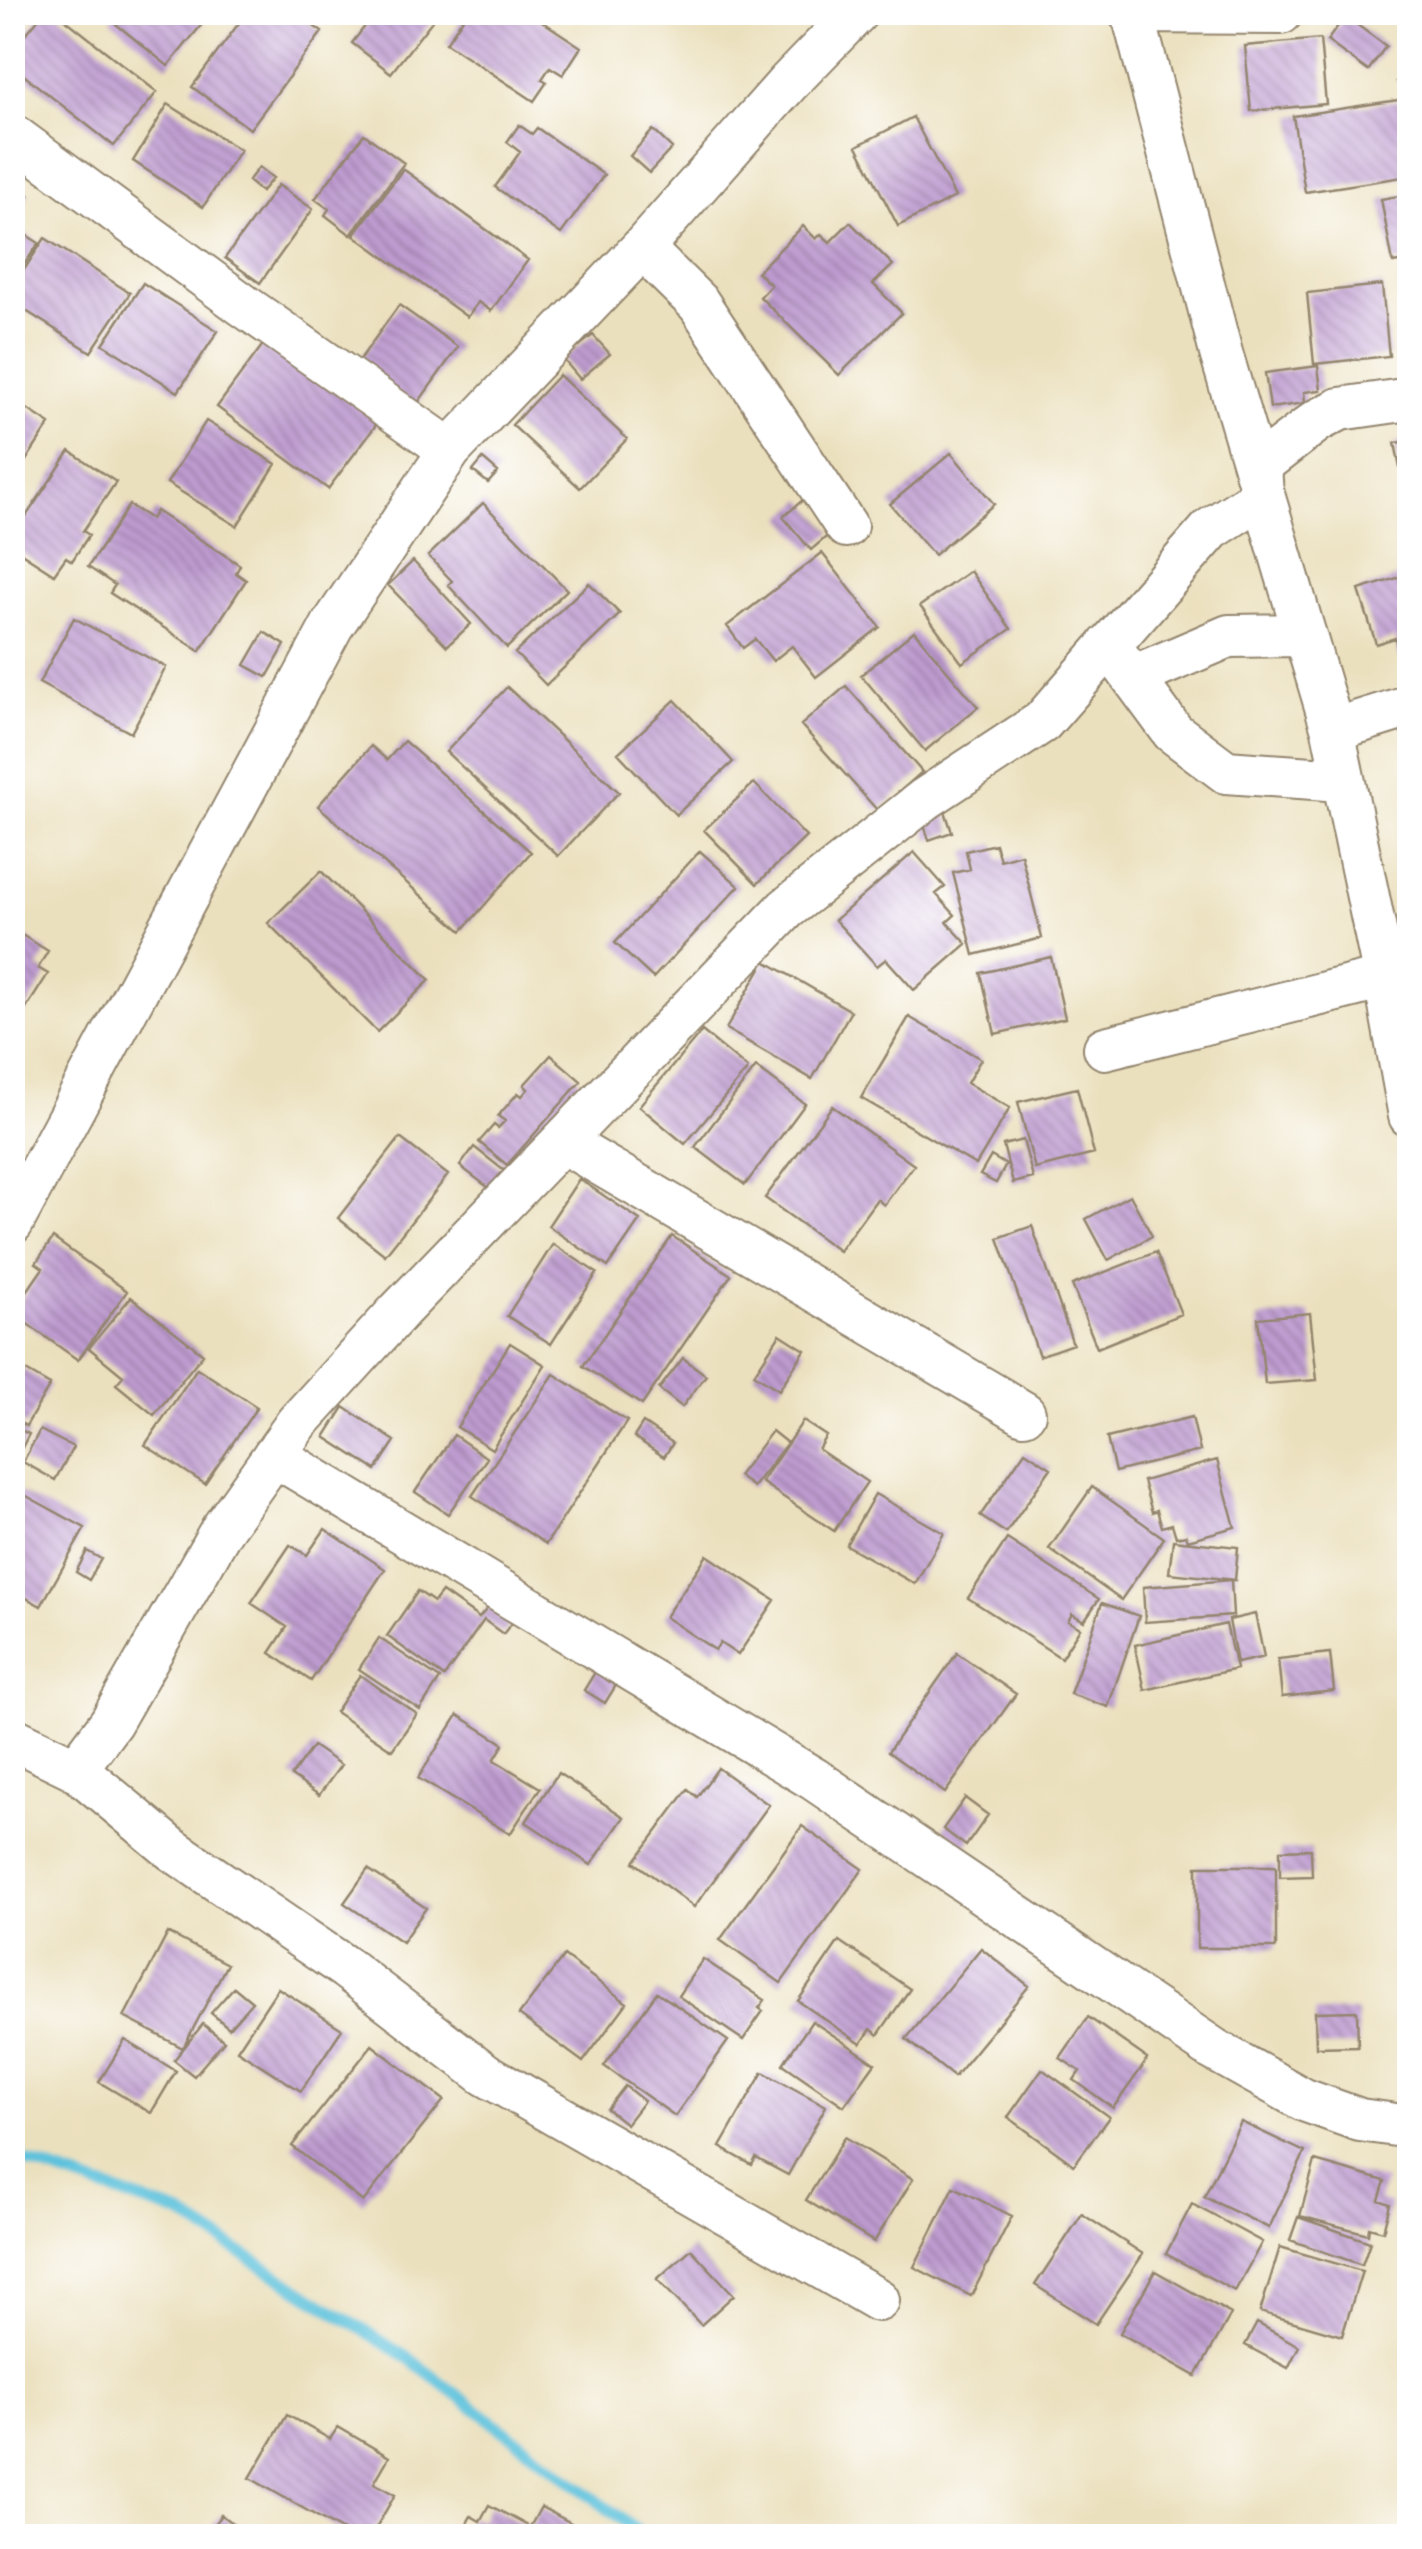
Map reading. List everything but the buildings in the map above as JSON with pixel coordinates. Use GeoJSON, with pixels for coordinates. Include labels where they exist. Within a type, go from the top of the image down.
{"type":"FeatureCollection","features":[{"type":"Feature","properties":{"kind":"street"},"geometry":{"type":"LineString","coordinates":[[12,1222],[332,626],[450,450],[642,248],[788,83],[857,12]]}},
{"type":"Feature","properties":{"kind":"street"},"geometry":{"type":"LineString","coordinates":[[1281,13],[1131,13],[1216,334],[1332,730],[1410,1116]]}},
{"type":"Feature","properties":{"kind":"street"},"geometry":{"type":"LineString","coordinates":[[12,134],[243,305],[450,450]]}},
{"type":"Feature","properties":{"kind":"street"},"geometry":{"type":"LineString","coordinates":[[642,248],[699,304],[846,526]]}},
{"type":"Feature","properties":{"kind":"street"},"geometry":{"type":"LineString","coordinates":[[1262,496],[1260,465],[1317,421],[1340,409],[1410,399]]}},
{"type":"Feature","properties":{"kind":"street"},"geometry":{"type":"LineString","coordinates":[[76,1770],[111,1722],[222,1529],[297,1423],[399,1310],[786,909],[926,799],[1042,722],[1121,661],[1211,529],[1262,496]]}},
{"type":"Feature","properties":{"kind":"street"},"geometry":{"type":"LineString","coordinates":[[1121,661],[1229,636],[1306,635]]}},
{"type":"Feature","properties":{"kind":"street"},"geometry":{"type":"LineString","coordinates":[[1121,661],[1173,732],[1226,772],[1342,780]]}},
{"type":"Feature","properties":{"kind":"street"},"geometry":{"type":"LineString","coordinates":[[1332,730],[1410,706]]}},
{"type":"Feature","properties":{"kind":"street"},"geometry":{"type":"LineString","coordinates":[[1105,1048],[1385,978]]}},
{"type":"Feature","properties":{"kind":"street"},"geometry":{"type":"LineString","coordinates":[[564,1142],[1024,1414]]}},
{"type":"Feature","properties":{"kind":"street"},"geometry":{"type":"LineString","coordinates":[[274,1455],[814,1779],[1213,2048],[1304,2100],[1360,2120],[1410,2127]]}},
{"type":"Feature","properties":{"kind":"street"},"geometry":{"type":"LineString","coordinates":[[12,1738],[76,1770],[173,1850],[346,1968],[485,2074],[878,2300]]}},
{"type":"Feature","properties":{"kind":"waterway"},"geometry":{"type":"LineString","coordinates":[[12,2157],[180,2214],[414,2362],[644,2536]]}}]}
